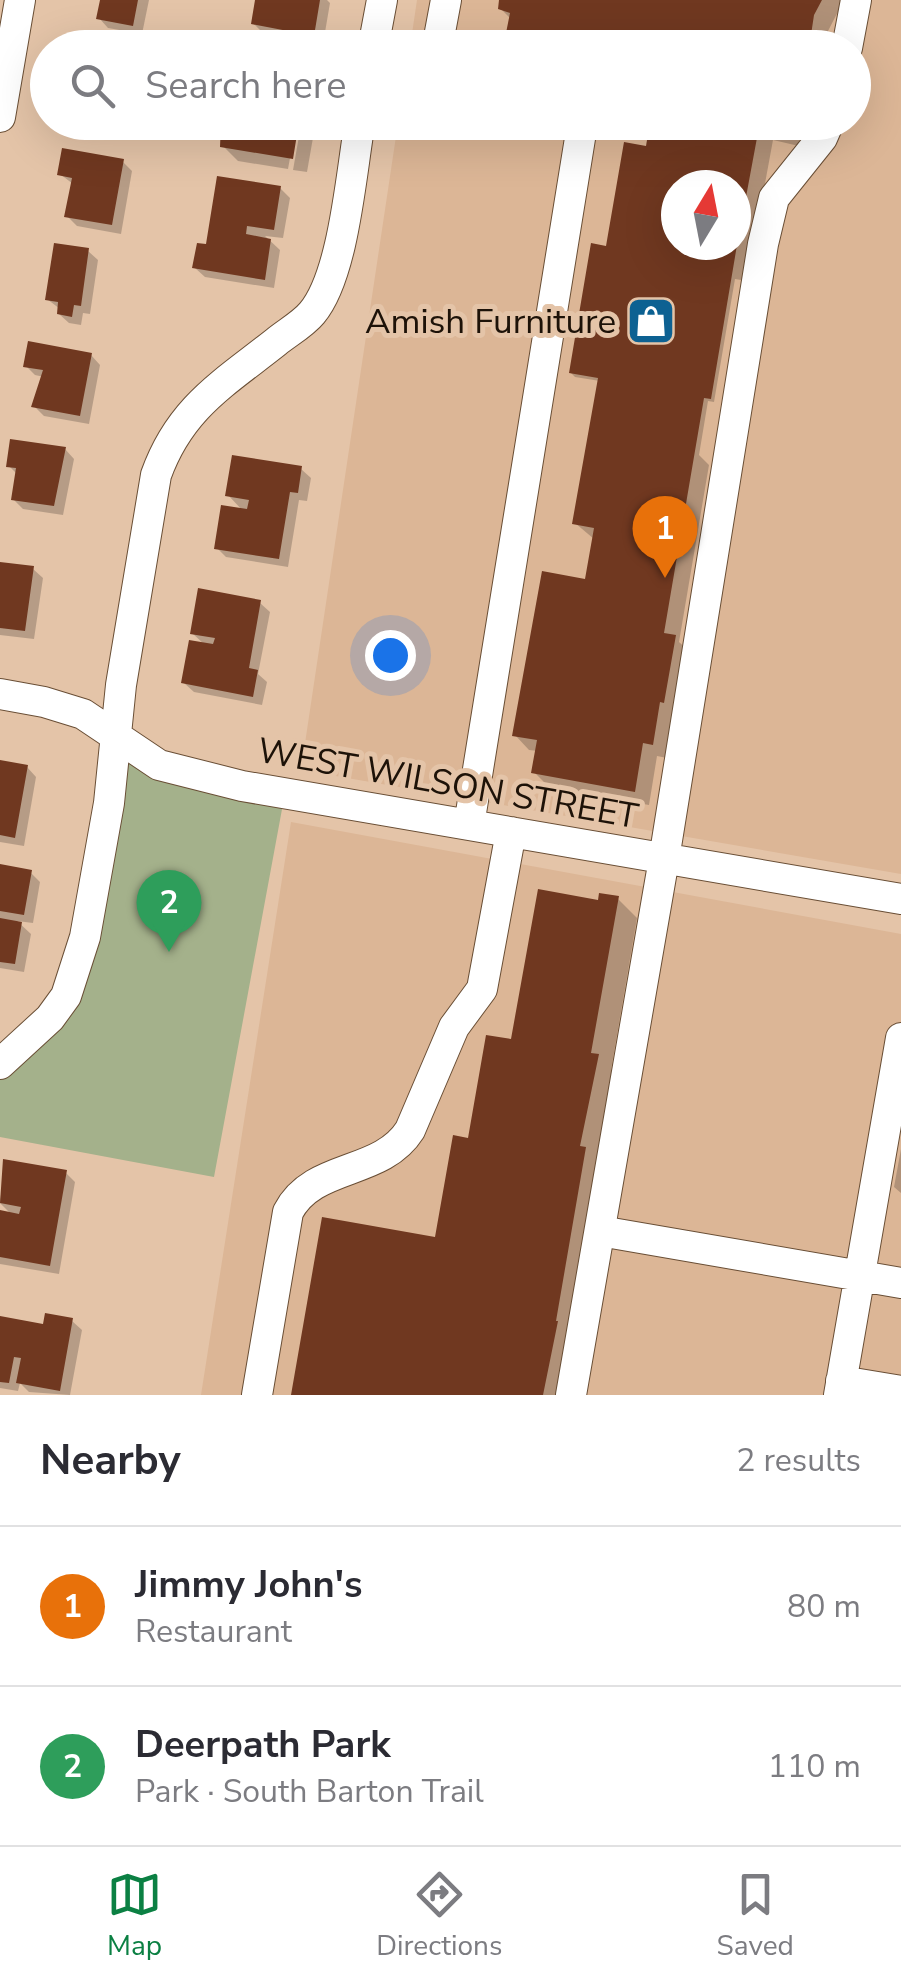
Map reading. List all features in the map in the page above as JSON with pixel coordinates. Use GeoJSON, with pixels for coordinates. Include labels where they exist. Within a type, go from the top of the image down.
{"type":"FeatureCollection","features":[{"type":"Feature","properties":{"kind":"street"},"geometry":{"type":"LineString","coordinates":[[0,116],[20,0]]}},
{"type":"Feature","properties":{"kind":"street"},"geometry":{"type":"LineString","coordinates":[[376,30],[382,0]]}},
{"type":"Feature","properties":{"kind":"street"},"geometry":{"type":"LineString","coordinates":[[440,30],[446,0]]}},
{"type":"Feature","properties":{"kind":"street"},"geometry":{"type":"LineString","coordinates":[[850,30],[856,0]]}},
{"type":"Feature","properties":{"kind":"street"},"geometry":{"type":"LineString","coordinates":[[0,1064],[50,1018],[66,996],[77,966],[109,804],[120,685],[156,475],[166,446],[183,419],[204,398],[312,314],[330,279],[357,140]]}},
{"type":"Feature","properties":{"kind":"street"},"geometry":{"type":"LineString","coordinates":[[469,825],[580,140]]}},
{"type":"Feature","properties":{"kind":"street"},"geometry":{"type":"LineString","coordinates":[[571,1395],[664,859],[763,244],[774,198],[820,140]]}},
{"type":"Feature","properties":{"kind":"street","name":"WEST WILSON STREET"},"geometry":{"type":"LineString","coordinates":[[0,694],[83,714],[158,765],[199,776],[901,899]]}},
{"type":"Feature","properties":{"kind":"street"},"geometry":{"type":"LineString","coordinates":[[257,1395],[288,1212],[308,1185],[386,1154],[401,1145],[410,1130],[454,1027],[482,989],[511,832]]}},
{"type":"Feature","properties":{"kind":"street"},"geometry":{"type":"LineString","coordinates":[[901,1038],[840,1388],[901,1391]]}},
{"type":"Feature","properties":{"kind":"street"},"geometry":{"type":"LineString","coordinates":[[600,1230],[901,1283]]}},
{"type":"Feature","properties":{"kind":"shaded area"},"geometry":{"type":"Polygon","coordinates":[[[417,0],[901,0],[901,874],[301,770],[395,140],[871,140],[871,30],[413,30],[417,0]]]}},
{"type":"Feature","properties":{"kind":"shaded area"},"geometry":{"type":"Polygon","coordinates":[[[291,822],[901,934],[901,1395],[201,1395],[291,822]]]}},
{"type":"Feature","properties":{"kind":"green space"},"geometry":{"type":"Polygon","coordinates":[[[116,737],[285,793],[214,1177],[0,1137],[0,1064],[66,996],[116,737]]]}},
{"type":"Feature","properties":{"kind":"building"},"geometry":{"type":"Polygon","coordinates":[[[100,0],[138,0],[133,26],[96,19],[100,0]]]}},
{"type":"Feature","properties":{"kind":"building"},"geometry":{"type":"Polygon","coordinates":[[[255,0],[320,0],[315,30],[282,30],[251,24],[255,0]]]}},
{"type":"Feature","properties":{"kind":"building"},"geometry":{"type":"Polygon","coordinates":[[[499,0],[822,0],[812,30],[507,30],[510,13],[498,9],[499,0]]]}},
{"type":"Feature","properties":{"kind":"building"},"geometry":{"type":"Polygon","coordinates":[[[220,140],[296,140],[293,159],[220,147],[220,140]]]}},
{"type":"Feature","properties":{"kind":"building"},"geometry":{"type":"Polygon","coordinates":[[[647,140],[757,140],[751,170],[661,170],[661,260],[734,260],[711,399],[704,398],[664,633],[676,635],[664,703],[660,702],[653,745],[643,743],[635,792],[531,773],[537,740],[512,736],[542,571],[585,579],[594,528],[572,524],[598,378],[569,373],[591,243],[606,246],[624,142],[646,146],[647,140]]]}},
{"type":"Feature","properties":{"kind":"building"},"geometry":{"type":"Polygon","coordinates":[[[62,148],[124,159],[112,225],[64,217],[72,178],[57,175],[62,148]]]}},
{"type":"Feature","properties":{"kind":"building"},"geometry":{"type":"Polygon","coordinates":[[[217,176],[281,186],[274,230],[247,226],[246,234],[271,239],[265,280],[192,268],[197,243],[206,244],[217,176]]]}},
{"type":"Feature","properties":{"kind":"building"},"geometry":{"type":"Polygon","coordinates":[[[54,243],[89,248],[81,306],[74,305],[72,317],[57,314],[58,302],[45,300],[54,243]]]}},
{"type":"Feature","properties":{"kind":"building"},"geometry":{"type":"Polygon","coordinates":[[[28,341],[92,353],[80,416],[31,407],[43,370],[23,367],[28,341]]]}},
{"type":"Feature","properties":{"kind":"building"},"geometry":{"type":"Polygon","coordinates":[[[10,439],[66,447],[54,506],[11,500],[16,468],[6,467],[10,439]]]}},
{"type":"Feature","properties":{"kind":"building"},"geometry":{"type":"Polygon","coordinates":[[[232,455],[302,466],[298,493],[290,492],[279,559],[214,549],[221,505],[247,509],[249,500],[225,496],[232,455]]]}},
{"type":"Feature","properties":{"kind":"building"},"geometry":{"type":"Polygon","coordinates":[[[0,562],[34,566],[25,631],[0,628],[0,562]]]}},
{"type":"Feature","properties":{"kind":"building"},"geometry":{"type":"Polygon","coordinates":[[[198,588],[261,600],[249,668],[258,670],[253,697],[181,683],[189,640],[213,644],[215,638],[190,634],[198,588]]]}},
{"type":"Feature","properties":{"kind":"building"},"geometry":{"type":"Polygon","coordinates":[[[0,760],[28,765],[15,838],[0,835],[0,760]]]}},
{"type":"Feature","properties":{"kind":"building"},"geometry":{"type":"Polygon","coordinates":[[[0,864],[32,870],[24,915],[0,911],[0,864]]]}},
{"type":"Feature","properties":{"kind":"building"},"geometry":{"type":"Polygon","coordinates":[[[538,889],[598,900],[599,893],[619,896],[591,1053],[599,1054],[580,1146],[586,1147],[543,1395],[291,1395],[322,1217],[435,1237],[453,1135],[468,1138],[486,1035],[511,1039],[538,889]]]}},
{"type":"Feature","properties":{"kind":"building"},"geometry":{"type":"Polygon","coordinates":[[[0,918],[22,922],[15,964],[0,962],[0,918]]]}},
{"type":"Feature","properties":{"kind":"building"},"geometry":{"type":"Polygon","coordinates":[[[3,1159],[67,1170],[50,1266],[0,1257],[0,1210],[19,1214],[21,1207],[0,1203],[3,1159]]]}},
{"type":"Feature","properties":{"kind":"building"},"geometry":{"type":"Polygon","coordinates":[[[45,1313],[73,1318],[60,1391],[16,1383],[21,1358],[14,1357],[9,1383],[0,1382],[0,1316],[43,1324],[45,1313]]]}},
{"type":"Feature","properties":{"kind":"place","name":"Amish Furniture"},"geometry":{"type":"Point","coordinates":[651,321]}},
{"type":"Feature","properties":{"kind":"place","name":"Jimmy John's"},"geometry":{"type":"Point","coordinates":[665,578]}},
{"type":"Feature","properties":{"kind":"place","name":"Deerpath Park"},"geometry":{"type":"Point","coordinates":[169,952]}}]}
